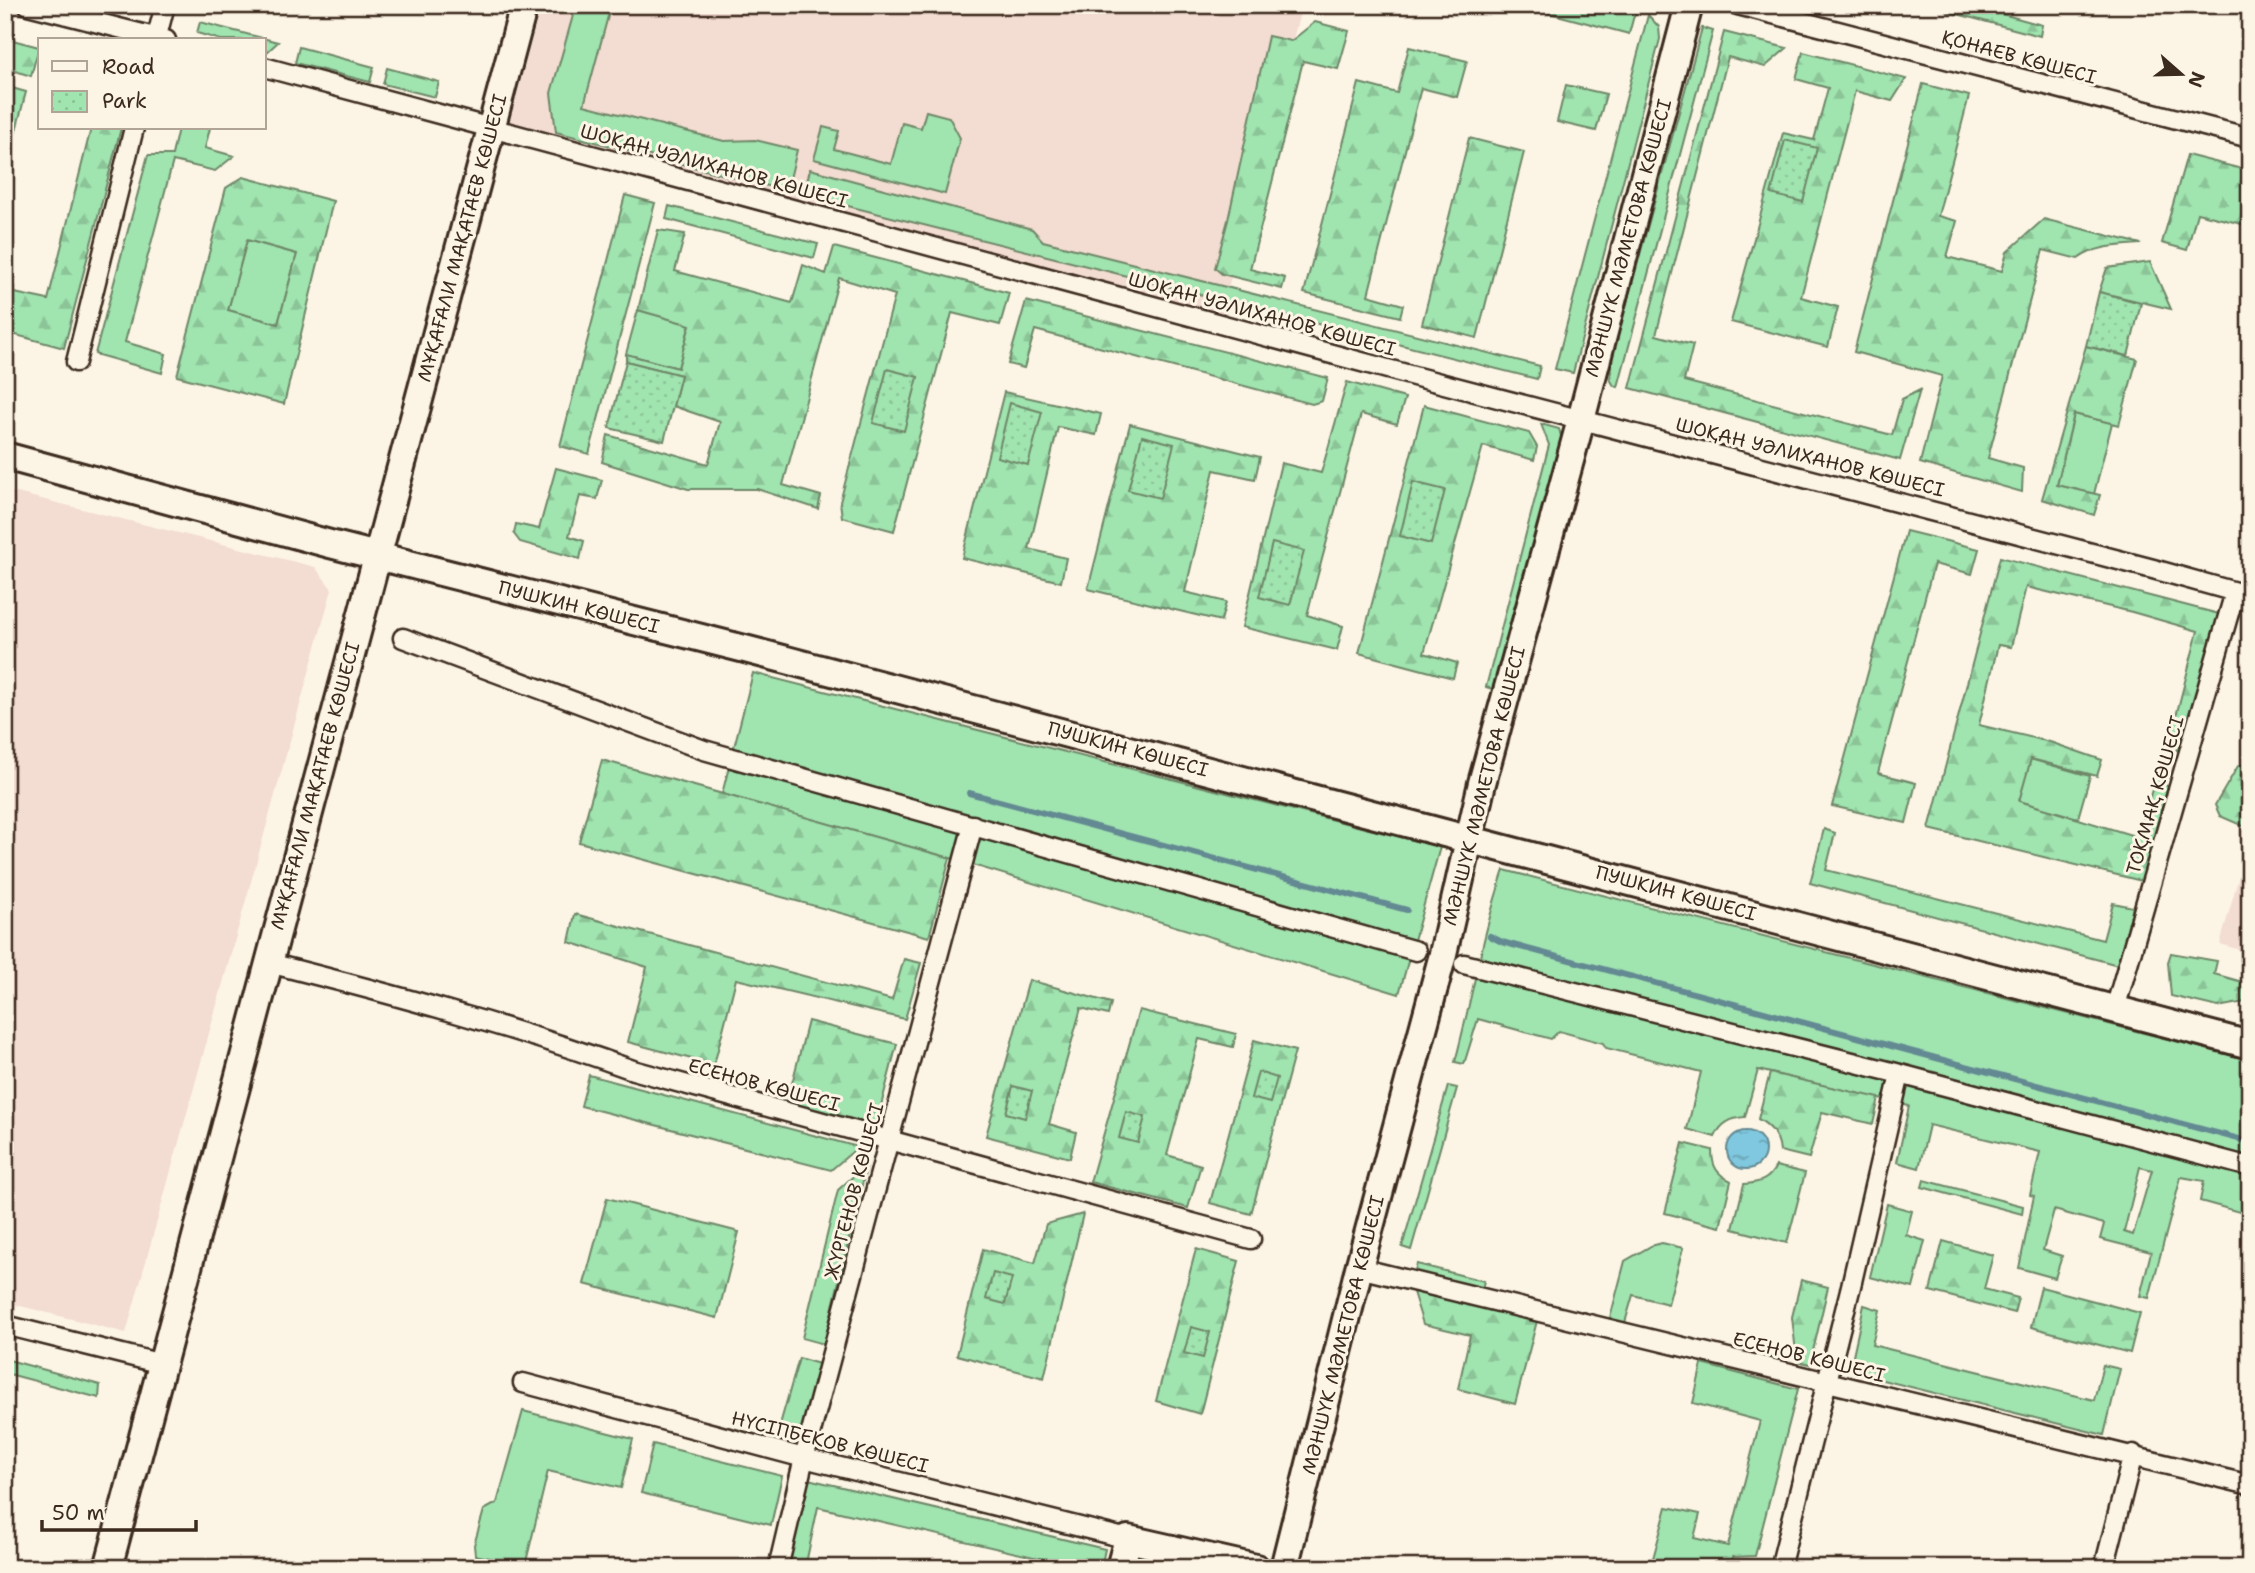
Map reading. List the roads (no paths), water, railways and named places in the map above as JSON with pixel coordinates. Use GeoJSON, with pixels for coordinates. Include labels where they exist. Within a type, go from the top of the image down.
{"type":"FeatureCollection","features":[{"type":"Feature","properties":{"kind":"street"},"geometry":{"type":"LineString","coordinates":[[27,5],[156,38]]}},
{"type":"Feature","properties":{"kind":"street"},"geometry":{"type":"LineString","coordinates":[[160,38],[164,5]]}},
{"type":"Feature","properties":{"kind":"street","name":"МҰҚАҒАЛИ МАҚАТАЕВ КӨШЕСІ"},"geometry":{"type":"LineString","coordinates":[[108,1568],[524,5]]}},
{"type":"Feature","properties":{"kind":"street","name":"МӘНШҮК МӘМЕТОВА КӨШЕСІ"},"geometry":{"type":"LineString","coordinates":[[1284,1568],[1359,1268],[1438,971],[1468,838],[1689,5]]}},
{"type":"Feature","properties":{"kind":"street","name":"ҚОНАЕВ КӨШЕСІ"},"geometry":{"type":"LineString","coordinates":[[1738,5],[2250,138]]}},
{"type":"Feature","properties":{"kind":"street","name":"ШОҚАН УӘЛИХАНОВ КӨШЕСІ"},"geometry":{"type":"LineString","coordinates":[[266,68],[2242,594]]}},
{"type":"Feature","properties":{"kind":"street"},"geometry":{"type":"LineString","coordinates":[[76,362],[134,130]]}},
{"type":"Feature","properties":{"kind":"street","name":"ПУШКИН КӨШЕСІ"},"geometry":{"type":"LineString","coordinates":[[5,456],[376,556],[1468,838],[2250,1045]]}},
{"type":"Feature","properties":{"kind":"street","name":"ТОҚМАҚ КӨШЕСІ"},"geometry":{"type":"LineString","coordinates":[[2115,1009],[2242,594]]}},
{"type":"Feature","properties":{"kind":"street"},"geometry":{"type":"LineString","coordinates":[[403,638],[704,750],[1416,951]]}},
{"type":"Feature","properties":{"kind":"street","name":"ЖҮРГЕНОВ КӨШЕСІ"},"geometry":{"type":"LineString","coordinates":[[778,1568],[804,1458],[973,825]]}},
{"type":"Feature","properties":{"kind":"street","name":"ЕСЕНОВ КӨШЕСІ"},"geometry":{"type":"LineString","coordinates":[[268,963],[413,999],[550,1040],[633,1070],[1251,1239]]}},
{"type":"Feature","properties":{"kind":"street"},"geometry":{"type":"LineString","coordinates":[[1464,964],[1900,1074],[2250,1167]]}},
{"type":"Feature","properties":{"kind":"street"},"geometry":{"type":"LineString","coordinates":[[1780,1568],[1900,1074]]}},
{"type":"Feature","properties":{"kind":"street","name":"ЕСЕНОВ КӨШЕСІ"},"geometry":{"type":"LineString","coordinates":[[1359,1268],[1827,1383],[2133,1454],[2250,1485]]}},
{"type":"Feature","properties":{"kind":"street"},"geometry":{"type":"LineString","coordinates":[[5,1325],[162,1364]]}},
{"type":"Feature","properties":{"kind":"street","name":"НҮСІПБЕКОВ КӨШЕСІ"},"geometry":{"type":"LineString","coordinates":[[523,1384],[1128,1539]]}},
{"type":"Feature","properties":{"kind":"street"},"geometry":{"type":"LineString","coordinates":[[2104,1568],[2133,1454]]}},
{"type":"Feature","properties":{"kind":"street"},"geometry":{"type":"LineString","coordinates":[[1120,1568],[1128,1539],[1256,1568]]}},
{"type":"Feature","properties":{"kind":"water"},"geometry":{"type":"Polygon","coordinates":[[[1746,1131],[1759,1137],[1765,1150],[1759,1163],[1746,1169],[1733,1163],[1727,1150],[1733,1137],[1746,1131]]]}},
{"type":"Feature","properties":{"kind":"waterway"},"geometry":{"type":"LineString","coordinates":[[969,793],[1407,910]]}},
{"type":"Feature","properties":{"kind":"waterway"},"geometry":{"type":"LineString","coordinates":[[1490,936],[1502,942],[2250,1142]]}}]}
